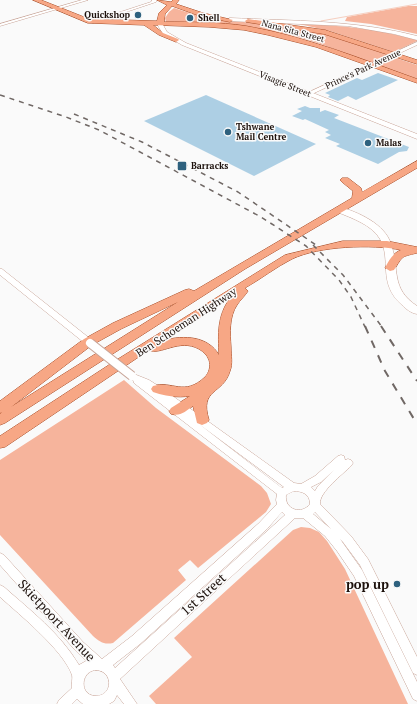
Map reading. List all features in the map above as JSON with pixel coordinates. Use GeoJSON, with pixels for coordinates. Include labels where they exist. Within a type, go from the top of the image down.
{"type":"FeatureCollection","features":[{"type":"Feature","properties":{"kind":"main road","name":"Nana Sita Street"},"geometry":{"type":"LineString","coordinates":[[36,0],[83,20],[92,22],[229,27],[270,32],[306,42],[417,81]]}},
{"type":"Feature","properties":{"kind":"main road","name":"Nana Sita Street"},"geometry":{"type":"LineString","coordinates":[[160,0],[174,2],[202,15],[230,20],[319,30],[417,62]]}},
{"type":"Feature","properties":{"kind":"main road"},"geometry":{"type":"LineString","coordinates":[[160,24],[162,13],[174,2]]}},
{"type":"Feature","properties":{"kind":"main road"},"geometry":{"type":"LineString","coordinates":[[146,23],[161,34],[176,40]]}},
{"type":"Feature","properties":{"kind":"main road","name":"Ben Schoeman Highway"},"geometry":{"type":"LineString","coordinates":[[0,420],[106,351],[234,272],[417,164]]}},
{"type":"Feature","properties":{"kind":"main road"},"geometry":{"type":"LineString","coordinates":[[345,180],[358,190],[356,200]]}},
{"type":"Feature","properties":{"kind":"main road","name":"Ben Schoeman Highway"},"geometry":{"type":"LineString","coordinates":[[4,442],[122,362],[289,257],[320,248],[343,244],[387,244],[417,250]]}},
{"type":"Feature","properties":{"kind":"main road"},"geometry":{"type":"LineString","coordinates":[[390,268],[395,258],[401,253],[417,250]]}},
{"type":"Feature","properties":{"kind":"main road"},"geometry":{"type":"LineString","coordinates":[[158,389],[174,392],[200,390],[214,385],[225,370],[226,318],[233,301],[255,282],[289,257]]}},
{"type":"Feature","properties":{"kind":"main road"},"geometry":{"type":"LineString","coordinates":[[0,408],[89,342],[117,326],[234,272]]}},
{"type":"Feature","properties":{"kind":"main road"},"geometry":{"type":"LineString","coordinates":[[122,362],[142,352],[176,341],[187,341],[199,344],[212,353],[217,364],[215,373],[211,380],[176,407]]}},
{"type":"Feature","properties":{"kind":"main road"},"geometry":{"type":"LineString","coordinates":[[200,390],[198,407],[202,420]]}},
{"type":"Feature","properties":{"kind":"street"},"geometry":{"type":"LineString","coordinates":[[0,25],[86,0]]}},
{"type":"Feature","properties":{"kind":"street"},"geometry":{"type":"LineString","coordinates":[[92,22],[152,3],[154,0]]}},
{"type":"Feature","properties":{"kind":"street"},"geometry":{"type":"LineString","coordinates":[[230,20],[345,24],[387,30],[417,38]]}},
{"type":"Feature","properties":{"kind":"street","name":"Visagie Street"},"geometry":{"type":"LineString","coordinates":[[160,24],[165,33],[176,40],[308,94],[417,136]]}},
{"type":"Feature","properties":{"kind":"street","name":"Prince's Park Avenue"},"geometry":{"type":"LineString","coordinates":[[308,94],[417,43]]}},
{"type":"Feature","properties":{"kind":"street"},"geometry":{"type":"LineString","coordinates":[[340,210],[375,228],[382,234],[387,244],[392,284],[395,292],[402,300],[417,311]]}},
{"type":"Feature","properties":{"kind":"street"},"geometry":{"type":"LineString","coordinates":[[0,271],[89,342],[176,407],[282,493]]}},
{"type":"Feature","properties":{"kind":"street"},"geometry":{"type":"LineString","coordinates":[[133,376],[158,389],[176,407],[202,420],[292,487]]}},
{"type":"Feature","properties":{"kind":"street"},"geometry":{"type":"LineString","coordinates":[[344,461],[321,488],[311,511],[305,514],[293,514],[282,505],[282,493],[292,487],[303,487],[318,479],[344,461]]}},
{"type":"Feature","properties":{"kind":"street"},"geometry":{"type":"LineString","coordinates":[[303,487],[311,493],[315,502],[364,562],[417,669]]}},
{"type":"Feature","properties":{"kind":"street","name":"1st Street"},"geometry":{"type":"LineString","coordinates":[[101,664],[136,640],[263,526],[282,505]]}},
{"type":"Feature","properties":{"kind":"street","name":"1st Street"},"geometry":{"type":"LineString","coordinates":[[115,679],[293,514]]}},
{"type":"Feature","properties":{"kind":"street"},"geometry":{"type":"LineString","coordinates":[[305,514],[325,528],[346,554],[358,573],[417,696]]}},
{"type":"Feature","properties":{"kind":"street","name":"Skietpoort Avenue"},"geometry":{"type":"LineString","coordinates":[[0,558],[79,646],[101,664]]}},
{"type":"Feature","properties":{"kind":"street","name":"Skietpoort Avenue"},"geometry":{"type":"LineString","coordinates":[[0,590],[50,636],[67,656],[79,678]]}},
{"type":"Feature","properties":{"kind":"street"},"geometry":{"type":"LineString","coordinates":[[115,679],[111,693],[102,700],[92,702],[83,698],[78,690],[79,678],[86,668],[101,664],[112,671],[115,679],[131,704]]}},
{"type":"Feature","properties":{"kind":"street"},"geometry":{"type":"LineString","coordinates":[[64,704],[78,690]]}},
{"type":"Feature","properties":{"kind":"shaded area"},"geometry":{"type":"Polygon","coordinates":[[[408,6],[417,6],[417,34],[371,24],[345,21],[347,17],[408,6]]]}},
{"type":"Feature","properties":{"kind":"shaded area"},"geometry":{"type":"Polygon","coordinates":[[[174,8],[189,13],[218,19],[306,29],[342,39],[388,55],[371,63],[313,41],[277,32],[230,25],[166,22],[165,18],[174,8]]]}},
{"type":"Feature","properties":{"kind":"shaded area"},"geometry":{"type":"Polygon","coordinates":[[[299,24],[329,25],[373,30],[402,36],[417,41],[394,52],[330,31],[299,24]]]}},
{"type":"Feature","properties":{"kind":"shaded area"},"geometry":{"type":"Polygon","coordinates":[[[393,57],[417,65],[417,79],[377,65],[393,57]]]}},
{"type":"Feature","properties":{"kind":"shaded area"},"geometry":{"type":"Polygon","coordinates":[[[124,380],[156,408],[261,486],[267,493],[271,504],[266,512],[198,568],[190,560],[178,570],[186,580],[113,643],[107,644],[93,636],[0,535],[0,460],[124,380]]]}},
{"type":"Feature","properties":{"kind":"shaded area"},"geometry":{"type":"Polygon","coordinates":[[[301,527],[310,528],[319,532],[327,541],[345,569],[408,704],[156,704],[149,696],[192,657],[174,638],[293,530],[301,527]]]}},
{"type":"Feature","properties":{"kind":"building"},"geometry":{"type":"Polygon","coordinates":[[[378,73],[398,80],[356,100],[348,96],[338,101],[328,97],[330,95],[325,93],[357,78],[362,80],[378,73]]]}},
{"type":"Feature","properties":{"kind":"building","name":"Tshwane Mail Centre"},"geometry":{"type":"Polygon","coordinates":[[[206,95],[316,144],[254,176],[144,121],[206,95]]]}},
{"type":"Feature","properties":{"kind":"building","name":"Malas"},"geometry":{"type":"Polygon","coordinates":[[[305,106],[310,108],[320,108],[320,112],[325,110],[339,115],[334,118],[409,147],[407,151],[399,152],[378,164],[336,146],[340,144],[325,138],[331,135],[325,132],[329,130],[305,119],[303,120],[292,116],[302,111],[297,109],[305,106]]]}},
{"type":"Feature","properties":{"kind":"waterway"},"geometry":{"type":"LineString","coordinates":[[321,21],[417,4]]}},
{"type":"Feature","properties":{"kind":"waterway"},"geometry":{"type":"LineString","coordinates":[[274,30],[287,27]]}},
{"type":"Feature","properties":{"kind":"railway"},"geometry":{"type":"LineString","coordinates":[[0,95],[66,117],[99,130],[261,217],[306,246],[339,280],[351,297],[365,327]]}},
{"type":"Feature","properties":{"kind":"railway"},"geometry":{"type":"LineString","coordinates":[[74,114],[142,142],[238,192],[319,247]]}},
{"type":"Feature","properties":{"kind":"railway"},"geometry":{"type":"LineString","coordinates":[[313,245],[343,275],[382,327]]}},
{"type":"Feature","properties":{"kind":"railway"},"geometry":{"type":"LineString","coordinates":[[365,326],[385,371],[417,424]]}},
{"type":"Feature","properties":{"kind":"railway"},"geometry":{"type":"LineString","coordinates":[[381,326],[417,381]]}},
{"type":"Feature","properties":{"kind":"place","name":"Quickshop"},"geometry":{"type":"Point","coordinates":[138,15]}},
{"type":"Feature","properties":{"kind":"place","name":"Shell"},"geometry":{"type":"Point","coordinates":[190,18]}},
{"type":"Feature","properties":{"kind":"place","name":"Tshwane Mail Centre"},"geometry":{"type":"Point","coordinates":[228,132]}},
{"type":"Feature","properties":{"kind":"place","name":"Malas"},"geometry":{"type":"Point","coordinates":[368,143]}},
{"type":"Feature","properties":{"kind":"place","name":"Barracks"},"geometry":{"type":"Point","coordinates":[182,166]}},
{"type":"Feature","properties":{"kind":"place","name":"pop up"},"geometry":{"type":"Point","coordinates":[397,584]}}]}
